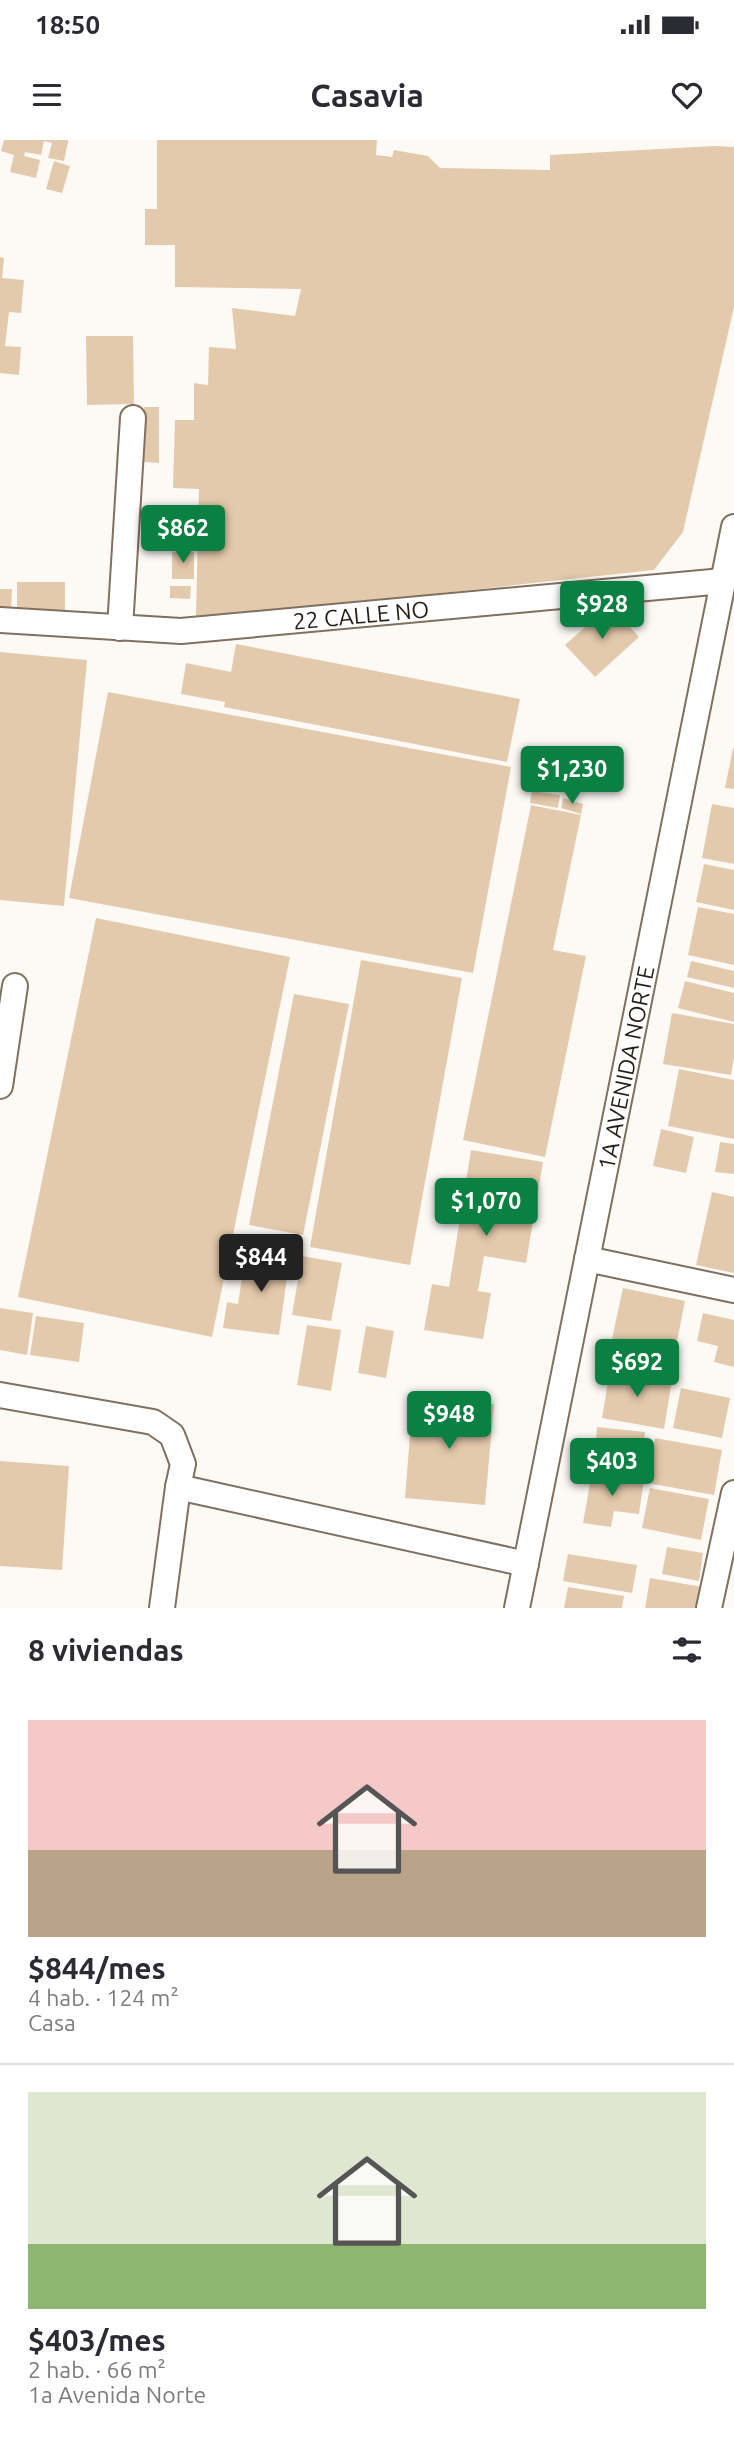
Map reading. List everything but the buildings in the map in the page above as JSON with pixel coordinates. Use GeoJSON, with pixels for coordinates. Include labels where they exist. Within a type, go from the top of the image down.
{"type":"FeatureCollection","features":[{"type":"Feature","properties":{"kind":"street"},"geometry":{"type":"LineString","coordinates":[[120,628],[133,418]]}},
{"type":"Feature","properties":{"kind":"street","name":"1A AVENIDA NORTE"},"geometry":{"type":"LineString","coordinates":[[517,1608],[587,1259],[723,635],[723,582],[734,527]]}},
{"type":"Feature","properties":{"kind":"street","name":"22 CALLE NO"},"geometry":{"type":"LineString","coordinates":[[0,620],[181,631],[723,582]]}},
{"type":"Feature","properties":{"kind":"street"},"geometry":{"type":"LineString","coordinates":[[0,1086],[15,986]]}},
{"type":"Feature","properties":{"kind":"street"},"geometry":{"type":"LineString","coordinates":[[587,1259],[734,1290]]}},
{"type":"Feature","properties":{"kind":"street"},"geometry":{"type":"LineString","coordinates":[[0,1395],[153,1422],[172,1436],[183,1464],[162,1608]]}},
{"type":"Feature","properties":{"kind":"street"},"geometry":{"type":"LineString","coordinates":[[178,1487],[526,1564]]}},
{"type":"Feature","properties":{"kind":"street"},"geometry":{"type":"LineString","coordinates":[[709,1608],[734,1493]]}}]}
